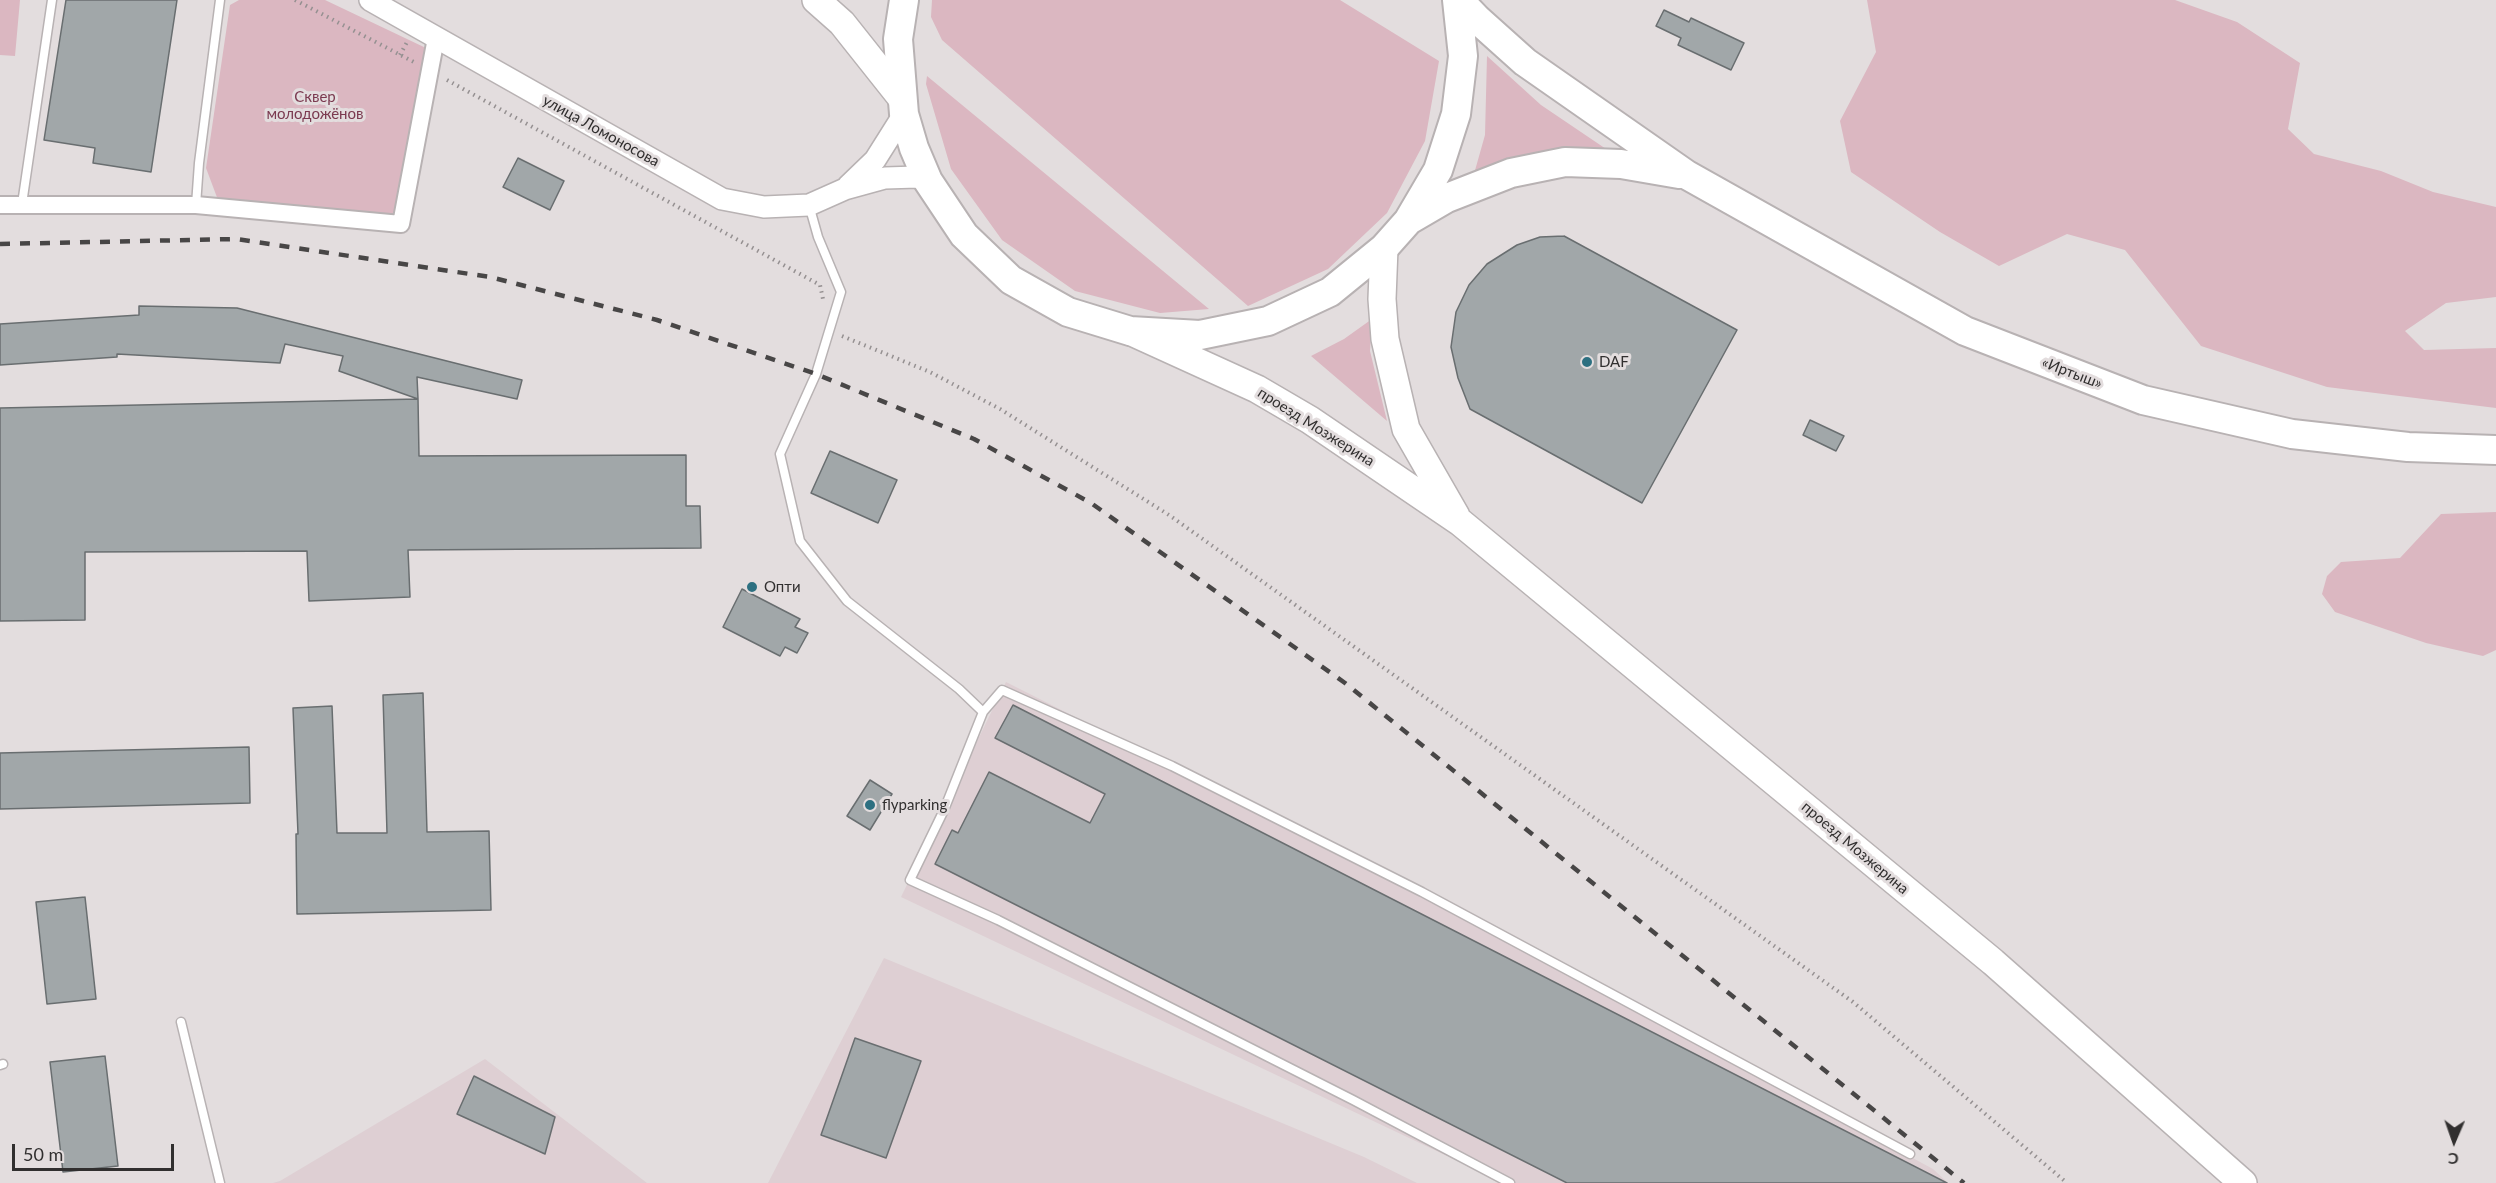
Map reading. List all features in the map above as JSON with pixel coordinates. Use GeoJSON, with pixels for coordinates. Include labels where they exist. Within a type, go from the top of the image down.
{"type":"FeatureCollection","features":[{"type":"Feature","properties":{"kind":"highway"},"geometry":{"type":"LineString","coordinates":[[904,0],[898,39],[902,105],[914,148],[928,181],[964,235],[1011,280],[1068,312],[1130,331],[1200,335],[1268,321],[1330,292],[1384,248],[1408,220],[1438,170],[1456,114],[1463,56],[1458,0]]}},
{"type":"Feature","properties":{"kind":"highway"},"geometry":{"type":"LineString","coordinates":[[1458,0],[1525,62],[1687,175]]}},
{"type":"Feature","properties":{"kind":"highway"},"geometry":{"type":"LineString","coordinates":[[1408,220],[1447,198],[1511,173],[1565,162],[1621,164],[1687,175]]}},
{"type":"Feature","properties":{"kind":"highway","name":"«Иртыш»"},"geometry":{"type":"LineString","coordinates":[[1687,175],[1965,330],[2143,400],[2292,434],[2408,447],[2496,450]]}},
{"type":"Feature","properties":{"kind":"main road"},"geometry":{"type":"LineString","coordinates":[[816,0],[842,23],[902,105]]}},
{"type":"Feature","properties":{"kind":"main road","name":"проезд Мозжерина"},"geometry":{"type":"LineString","coordinates":[[1384,248],[1382,298],[1385,339],[1406,429],[1460,522]]}},
{"type":"Feature","properties":{"kind":"main road","name":"проезд Мозжерина"},"geometry":{"type":"LineString","coordinates":[[1130,331],[1257,389],[1310,420],[1460,522],[1993,962],[2242,1183]]}},
{"type":"Feature","properties":{"kind":"street","name":"улица Ломоносова"},"geometry":{"type":"LineString","coordinates":[[370,0],[722,199],[764,207],[809,205],[845,189]]}},
{"type":"Feature","properties":{"kind":"street"},"geometry":{"type":"LineString","coordinates":[[0,205],[196,205],[401,224],[436,38]]}},
{"type":"Feature","properties":{"kind":"street"},"geometry":{"type":"LineString","coordinates":[[845,189],[875,160],[902,105]]}},
{"type":"Feature","properties":{"kind":"street"},"geometry":{"type":"LineString","coordinates":[[845,189],[885,178],[917,177],[928,181]]}},
{"type":"Feature","properties":{"kind":"lane"},"geometry":{"type":"LineString","coordinates":[[22,204],[52,0]]}},
{"type":"Feature","properties":{"kind":"lane"},"geometry":{"type":"LineString","coordinates":[[196,205],[199,163],[220,0]]}},
{"type":"Feature","properties":{"kind":"lane"},"geometry":{"type":"LineString","coordinates":[[809,205],[818,237],[841,292],[816,374],[780,453],[800,542],[847,601],[959,689],[983,712]]}},
{"type":"Feature","properties":{"kind":"lane"},"geometry":{"type":"LineString","coordinates":[[1509,1183],[1353,1100],[1019,931],[910,880],[944,810],[983,712],[1002,690],[1172,766],[1422,892],[1910,1154]]}},
{"type":"Feature","properties":{"kind":"lane"},"geometry":{"type":"LineString","coordinates":[[181,1022],[220,1183]]}},
{"type":"Feature","properties":{"kind":"path"},"geometry":{"type":"LineString","coordinates":[[296,0],[430,70],[820,285],[829,331],[930,372],[1000,409],[1169,514],[1853,1002],[2067,1183]]}},
{"type":"Feature","properties":{"kind":"shaded area"},"geometry":{"type":"Polygon","coordinates":[[[1006,682],[1422,892],[1933,1169],[1948,1183],[1504,1183],[901,897],[1006,682]]]}},
{"type":"Feature","properties":{"kind":"shaded area"},"geometry":{"type":"Polygon","coordinates":[[[884,958],[1364,1157],[1417,1183],[768,1183],[884,958]]]}},
{"type":"Feature","properties":{"kind":"shaded area"},"geometry":{"type":"Polygon","coordinates":[[[485,1059],[647,1183],[273,1183],[280,1181],[485,1059]]]}},
{"type":"Feature","properties":{"kind":"green space"},"geometry":{"type":"Polygon","coordinates":[[[0,0],[20,0],[15,56],[0,55],[0,0]]]}},
{"type":"Feature","properties":{"kind":"green space","name":"Сквер молодожёнов"},"geometry":{"type":"Polygon","coordinates":[[[239,0],[325,0],[428,49],[394,215],[218,200],[206,168],[230,5],[239,0]]]}},
{"type":"Feature","properties":{"kind":"green space"},"geometry":{"type":"Polygon","coordinates":[[[932,0],[1340,0],[1439,61],[1425,141],[1387,213],[1328,269],[1248,306],[942,40],[931,17],[932,0]]]}},
{"type":"Feature","properties":{"kind":"green space"},"geometry":{"type":"Polygon","coordinates":[[[1867,0],[2175,0],[2237,22],[2300,63],[2288,129],[2314,154],[2381,171],[2433,192],[2496,207],[2496,297],[2446,303],[2405,331],[2424,350],[2496,348],[2496,408],[2327,387],[2201,346],[2125,250],[2067,234],[1999,266],[1940,232],[1851,172],[1840,121],[1876,52],[1867,0]]]}},
{"type":"Feature","properties":{"kind":"green space"},"geometry":{"type":"Polygon","coordinates":[[[1487,56],[1541,105],[1612,153],[1536,154],[1504,160],[1474,174],[1485,135],[1487,56]]]}},
{"type":"Feature","properties":{"kind":"green space"},"geometry":{"type":"Polygon","coordinates":[[[927,76],[1209,309],[1160,313],[1075,291],[1002,240],[951,169],[926,84],[927,76]]]}},
{"type":"Feature","properties":{"kind":"green space"},"geometry":{"type":"Polygon","coordinates":[[[1372,319],[1370,351],[1387,421],[1311,356],[1344,339],[1372,319]]]}},
{"type":"Feature","properties":{"kind":"green space"},"geometry":{"type":"Polygon","coordinates":[[[2496,512],[2496,650],[2483,656],[2426,643],[2335,612],[2322,594],[2327,576],[2341,562],[2400,558],[2441,514],[2496,512]]]}},
{"type":"Feature","properties":{"kind":"building"},"geometry":{"type":"Polygon","coordinates":[[[66,0],[177,0],[151,172],[93,163],[95,148],[44,140],[66,0]]]}},
{"type":"Feature","properties":{"kind":"building"},"geometry":{"type":"Polygon","coordinates":[[[1664,10],[1689,22],[1691,18],[1744,43],[1731,70],[1678,45],[1681,38],[1656,26],[1664,10]]]}},
{"type":"Feature","properties":{"kind":"building"},"geometry":{"type":"Polygon","coordinates":[[[518,158],[564,181],[550,210],[503,187],[518,158]]]}},
{"type":"Feature","properties":{"kind":"building","name":"DAF"},"geometry":{"type":"Polygon","coordinates":[[[1564,236],[1737,330],[1642,503],[1470,409],[1458,378],[1451,347],[1456,312],[1469,285],[1487,264],[1517,245],[1540,237],[1564,236]]]}},
{"type":"Feature","properties":{"kind":"building"},"geometry":{"type":"Polygon","coordinates":[[[139,306],[237,308],[522,380],[517,399],[417,377],[418,399],[339,371],[343,356],[285,344],[280,363],[117,354],[117,357],[0,365],[0,324],[139,315],[139,306]]]}},
{"type":"Feature","properties":{"kind":"building"},"geometry":{"type":"Polygon","coordinates":[[[418,399],[419,456],[686,455],[686,506],[700,506],[701,548],[408,550],[410,597],[309,601],[307,551],[85,552],[85,620],[0,621],[0,408],[418,399]]]}},
{"type":"Feature","properties":{"kind":"building"},"geometry":{"type":"Polygon","coordinates":[[[1810,420],[1844,436],[1836,451],[1803,435],[1810,420]]]}},
{"type":"Feature","properties":{"kind":"building"},"geometry":{"type":"Polygon","coordinates":[[[830,451],[897,480],[878,523],[811,493],[830,451]]]}},
{"type":"Feature","properties":{"kind":"building"},"geometry":{"type":"Polygon","coordinates":[[[742,589],[800,619],[795,627],[808,633],[797,653],[785,647],[780,656],[723,627],[742,589]]]}},
{"type":"Feature","properties":{"kind":"building"},"geometry":{"type":"Polygon","coordinates":[[[423,693],[427,832],[489,831],[491,910],[297,914],[296,834],[298,834],[293,708],[332,706],[337,833],[387,833],[383,695],[423,693]]]}},
{"type":"Feature","properties":{"kind":"building"},"geometry":{"type":"Polygon","coordinates":[[[1013,705],[1947,1183],[1567,1183],[935,864],[952,830],[958,833],[989,772],[1090,823],[1105,794],[995,738],[1013,705]]]}},
{"type":"Feature","properties":{"kind":"building"},"geometry":{"type":"Polygon","coordinates":[[[249,747],[250,803],[0,809],[0,753],[249,747]]]}},
{"type":"Feature","properties":{"kind":"building"},"geometry":{"type":"Polygon","coordinates":[[[870,780],[892,794],[870,830],[847,816],[870,780]]]}},
{"type":"Feature","properties":{"kind":"building"},"geometry":{"type":"Polygon","coordinates":[[[85,897],[96,999],[47,1004],[36,902],[85,897]]]}},
{"type":"Feature","properties":{"kind":"building"},"geometry":{"type":"Polygon","coordinates":[[[855,1038],[921,1061],[886,1158],[821,1135],[855,1038]]]}},
{"type":"Feature","properties":{"kind":"building"},"geometry":{"type":"Polygon","coordinates":[[[105,1056],[118,1166],[63,1172],[50,1062],[105,1056]]]}},
{"type":"Feature","properties":{"kind":"building"},"geometry":{"type":"Polygon","coordinates":[[[474,1076],[555,1117],[545,1154],[457,1114],[474,1076]]]}},
{"type":"Feature","properties":{"kind":"railway"},"geometry":{"type":"LineString","coordinates":[[0,244],[236,239],[490,277],[657,320],[816,374],[974,439],[1091,503],[1345,683],[1964,1183]]}},
{"type":"Feature","properties":{"kind":"place","name":"DAF"},"geometry":{"type":"Point","coordinates":[1587,362]}},
{"type":"Feature","properties":{"kind":"place","name":"Опти"},"geometry":{"type":"Point","coordinates":[752,587]}},
{"type":"Feature","properties":{"kind":"place","name":"flyparking"},"geometry":{"type":"Point","coordinates":[870,805]}}]}
